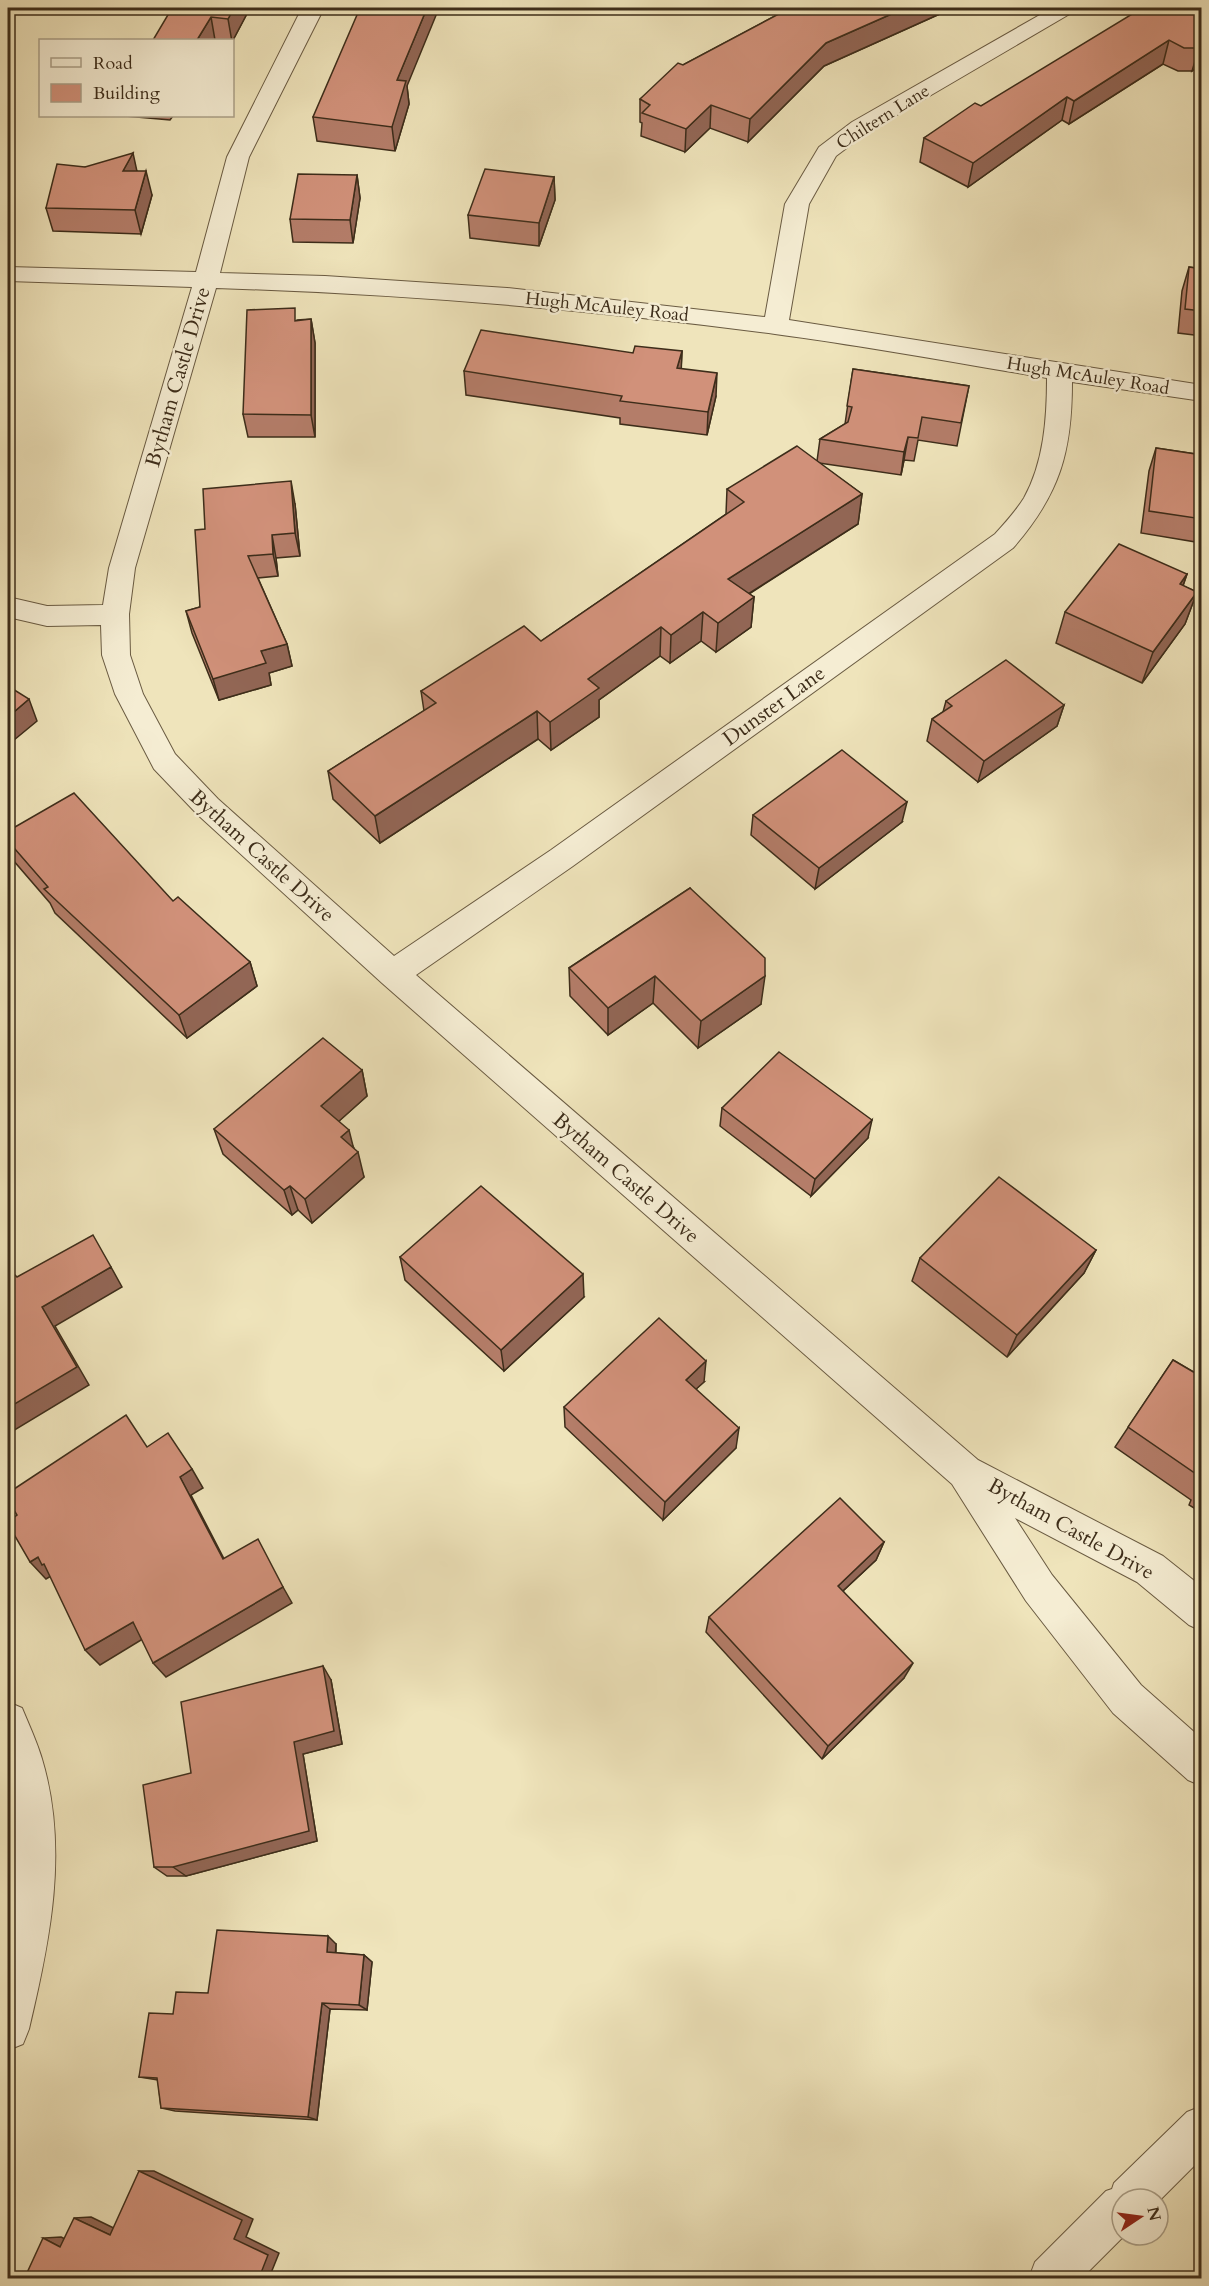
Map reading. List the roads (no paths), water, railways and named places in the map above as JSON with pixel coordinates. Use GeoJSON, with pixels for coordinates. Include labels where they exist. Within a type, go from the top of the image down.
{"type":"FeatureCollection","features":[{"type":"Feature","properties":{"kind":"street","name":"Bytham Castle Drive"},"geometry":{"type":"LineString","coordinates":[[313,8],[238,157],[206,280],[122,568],[115,614],[116,655],[129,694],[164,760],[208,807],[393,974],[965,1472],[1150,1569],[1202,1612]]}},
{"type":"Feature","properties":{"kind":"street","name":"Chiltern Lane"},"geometry":{"type":"LineString","coordinates":[[776,326],[797,204],[827,152],[860,127],[1066,8]]}},
{"type":"Feature","properties":{"kind":"street","name":"Hugh McAuley Road"},"geometry":{"type":"LineString","coordinates":[[8,274],[325,284],[507,296],[776,326],[1202,393]]}},
{"type":"Feature","properties":{"kind":"street","name":"Dunster Lane"},"geometry":{"type":"LineString","coordinates":[[393,974],[562,858],[1004,541],[1040,494],[1050,468],[1060,406],[1060,372]]}},
{"type":"Feature","properties":{"kind":"street"},"geometry":{"type":"LineString","coordinates":[[8,607],[23,613],[75,617],[115,614]]}},
{"type":"Feature","properties":{"kind":"street","name":"Bytham Castle Drive"},"geometry":{"type":"LineString","coordinates":[[965,1472],[1039,1588],[1120,1690],[1202,1766]]}},
{"type":"Feature","properties":{"kind":"street"},"geometry":{"type":"LineString","coordinates":[[8,1722],[24,1763],[35,1817],[37,1875],[26,1957],[8,2029]]}},
{"type":"Feature","properties":{"kind":"street"},"geometry":{"type":"LineString","coordinates":[[1142,2187],[1202,2127]]}},
{"type":"Feature","properties":{"kind":"street"},"geometry":{"type":"LineString","coordinates":[[1051,2278],[1110,2219]]}}]}
